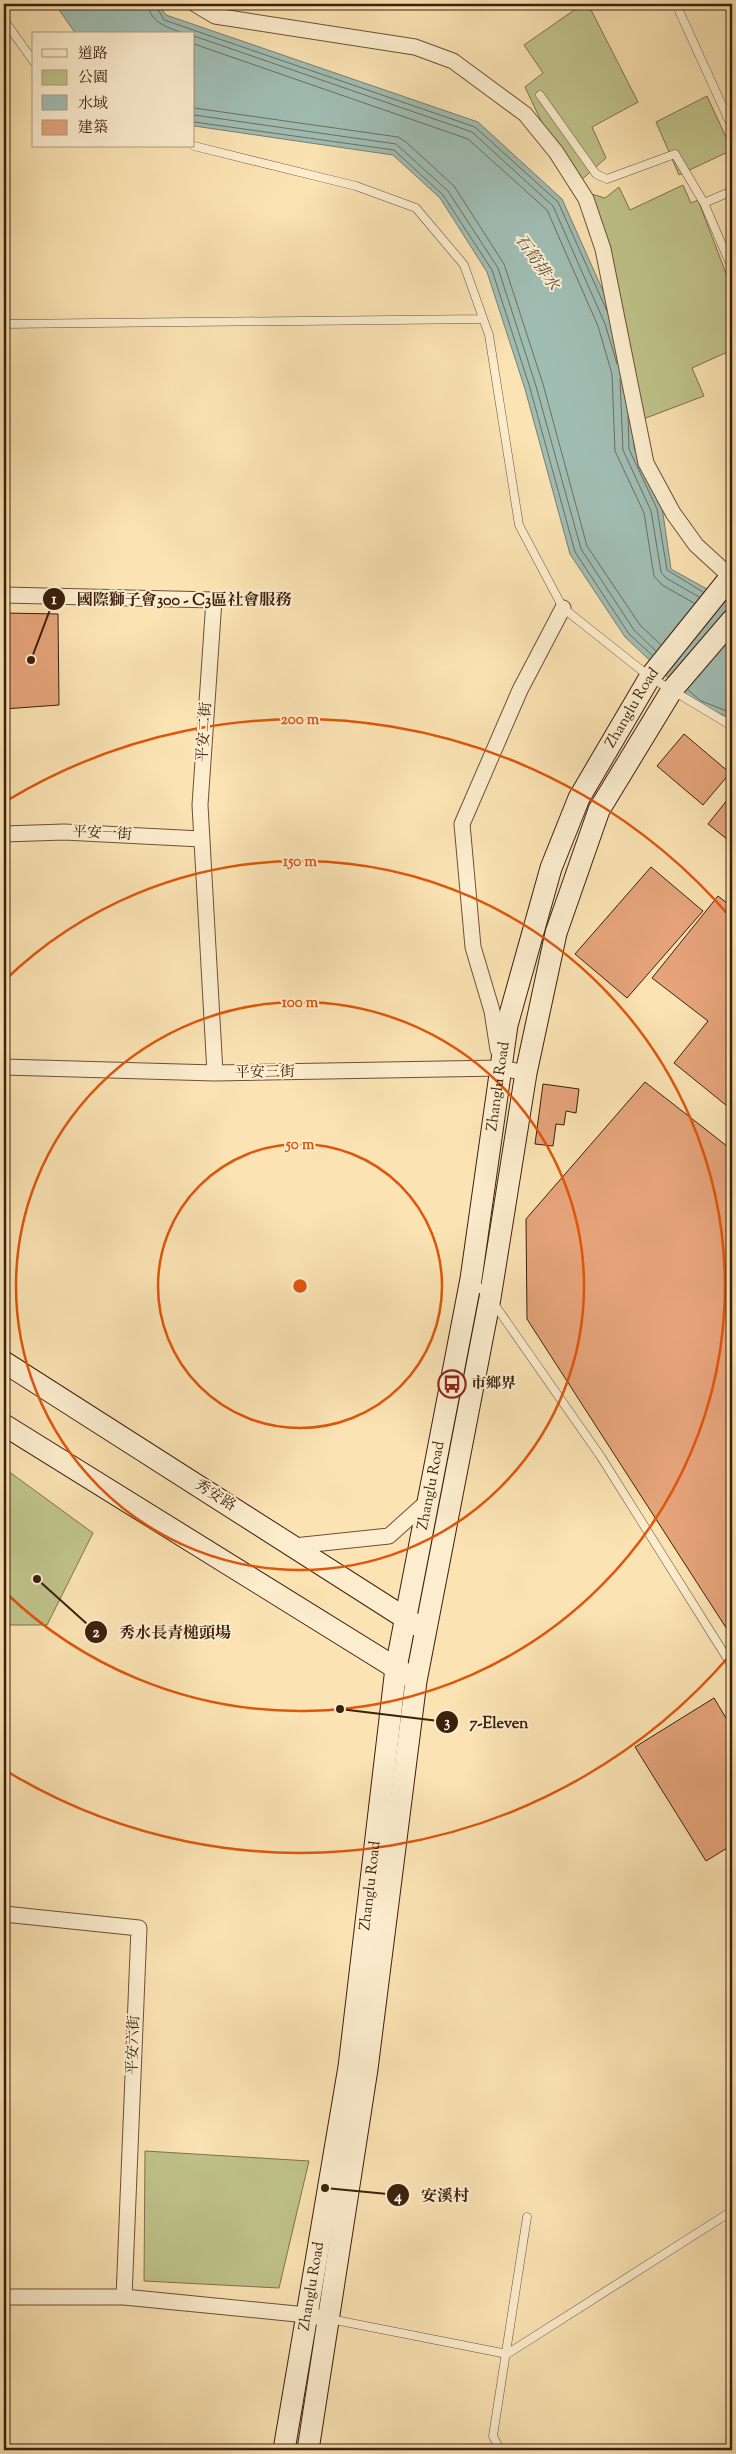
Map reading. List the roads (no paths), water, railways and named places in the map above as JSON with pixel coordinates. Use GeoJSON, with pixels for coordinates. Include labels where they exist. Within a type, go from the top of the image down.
{"type":"FeatureCollection","features":[{"type":"Feature","properties":{"kind":"main road","name":"Zhanglu Road"},"geometry":{"type":"LineString","coordinates":[[284,2450],[349,2067],[396,1668],[471,1279],[507,1025],[552,868],[579,798],[650,677],[730,579]]}},
{"type":"Feature","properties":{"kind":"main road","name":"Zhanglu Road"},"geometry":{"type":"LineString","coordinates":[[308,2450],[367,2069],[416,1681],[490,1298],[526,1073],[556,933],[598,810],[679,682],[732,620]]}},
{"type":"Feature","properties":{"kind":"main road","name":"秀安路"},"geometry":{"type":"LineString","coordinates":[[4,1362],[425,1630]]}},
{"type":"Feature","properties":{"kind":"main road"},"geometry":{"type":"LineString","coordinates":[[4,1425],[416,1681]]}},
{"type":"Feature","properties":{"kind":"street"},"geometry":{"type":"LineString","coordinates":[[195,4],[215,16],[415,48],[454,61],[525,114],[556,152],[586,199],[603,249],[646,463],[673,514],[696,546],[730,579]]}},
{"type":"Feature","properties":{"kind":"street","name":"平安二街"},"geometry":{"type":"LineString","coordinates":[[4,595],[214,600],[200,805],[200,838],[215,1074]]}},
{"type":"Feature","properties":{"kind":"street"},"geometry":{"type":"LineString","coordinates":[[500,1068],[492,1011],[473,947],[462,824],[520,690],[563,608]]}},
{"type":"Feature","properties":{"kind":"street","name":"平安一街"},"geometry":{"type":"LineString","coordinates":[[4,834],[64,832],[200,838]]}},
{"type":"Feature","properties":{"kind":"street","name":"平安三街"},"geometry":{"type":"LineString","coordinates":[[4,1068],[215,1074],[500,1068],[526,1073]]}},
{"type":"Feature","properties":{"kind":"street"},"geometry":{"type":"LineString","coordinates":[[294,1546],[389,1536],[429,1500]]}},
{"type":"Feature","properties":{"kind":"street","name":"平安六街"},"geometry":{"type":"LineString","coordinates":[[4,1914],[139,1928],[124,2297]]}},
{"type":"Feature","properties":{"kind":"street"},"geometry":{"type":"LineString","coordinates":[[4,2297],[124,2297],[307,2315],[328,2319]]}},
{"type":"Feature","properties":{"kind":"lane"},"geometry":{"type":"LineString","coordinates":[[676,4],[732,128]]}},
{"type":"Feature","properties":{"kind":"lane"},"geometry":{"type":"LineString","coordinates":[[4,20],[32,59]]}},
{"type":"Feature","properties":{"kind":"lane"},"geometry":{"type":"LineString","coordinates":[[540,94],[596,174],[607,179],[674,154],[704,203],[732,268]]}},
{"type":"Feature","properties":{"kind":"lane"},"geometry":{"type":"LineString","coordinates":[[195,146],[356,186],[416,208],[464,265],[489,335],[518,525],[563,608],[650,677],[679,682],[732,726]]}},
{"type":"Feature","properties":{"kind":"lane"},"geometry":{"type":"LineString","coordinates":[[704,203],[732,191]]}},
{"type":"Feature","properties":{"kind":"lane"},"geometry":{"type":"LineString","coordinates":[[4,324],[483,319]]}},
{"type":"Feature","properties":{"kind":"lane"},"geometry":{"type":"LineString","coordinates":[[471,1279],[490,1298],[601,1457],[732,1666]]}},
{"type":"Feature","properties":{"kind":"lane"},"geometry":{"type":"LineString","coordinates":[[328,2319],[507,2354],[732,2210]]}},
{"type":"Feature","properties":{"kind":"lane"},"geometry":{"type":"LineString","coordinates":[[500,2450],[493,2436],[527,2217]]}},
{"type":"Feature","properties":{"kind":"water","name":"石筍排水"},"geometry":{"type":"Polygon","coordinates":[[[55,4],[158,4],[166,15],[478,122],[562,199],[616,320],[631,372],[634,448],[662,507],[671,569],[732,603],[732,718],[698,706],[625,637],[570,554],[525,389],[487,272],[440,198],[393,155],[195,126],[195,32],[75,32],[55,4]]]}},
{"type":"Feature","properties":{"kind":"place","name":"國際獅子會300 - C3區社會服務"},"geometry":{"type":"Point","coordinates":[31,660]}},
{"type":"Feature","properties":{"kind":"place","name":"市鄉界"},"geometry":{"type":"Point","coordinates":[452,1384]}},
{"type":"Feature","properties":{"kind":"place","name":"秀水長青槌頭場"},"geometry":{"type":"Point","coordinates":[37,1579]}},
{"type":"Feature","properties":{"kind":"place","name":"7-Eleven"},"geometry":{"type":"Point","coordinates":[340,1709]}},
{"type":"Feature","properties":{"kind":"place","name":"安溪村"},"geometry":{"type":"Point","coordinates":[325,2188]}}]}
